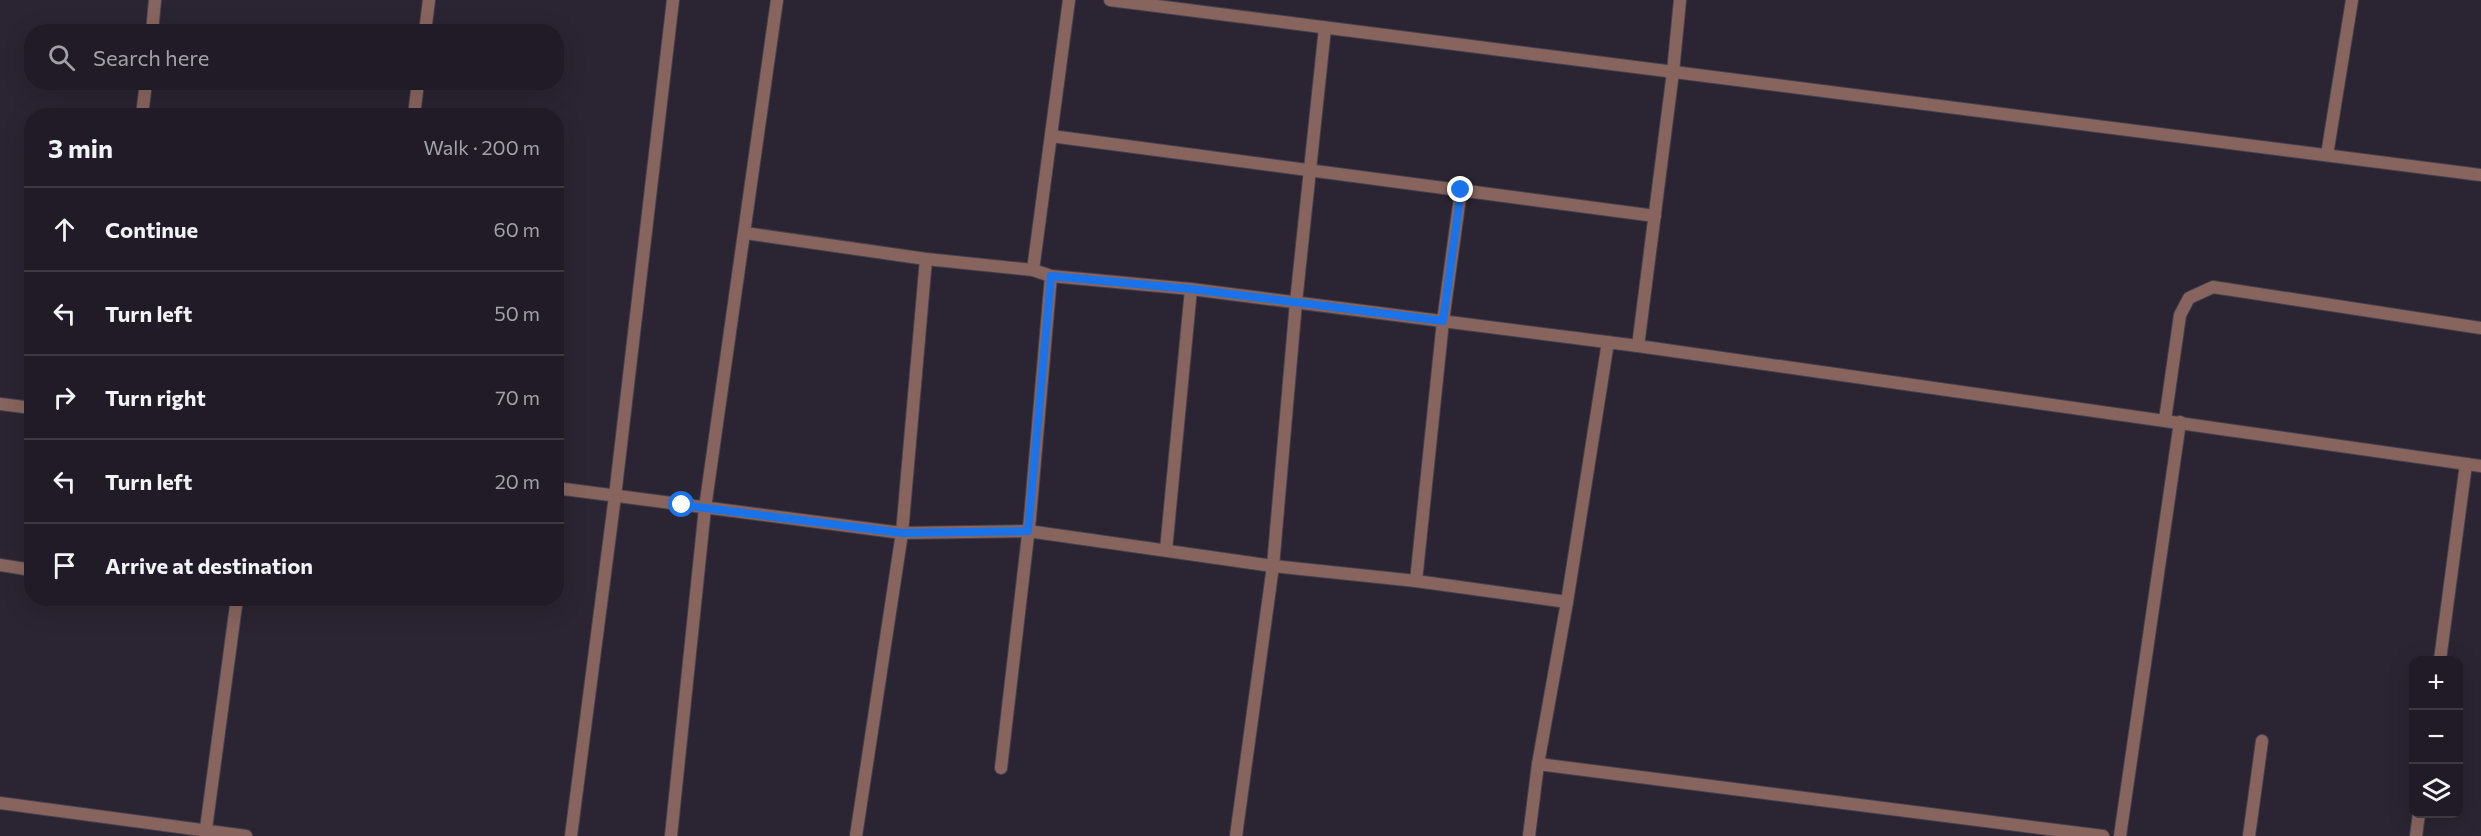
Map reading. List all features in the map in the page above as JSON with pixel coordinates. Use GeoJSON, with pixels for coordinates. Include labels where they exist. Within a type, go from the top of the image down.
{"type":"FeatureCollection","features":[{"type":"Feature","properties":{"kind":"street"},"geometry":{"type":"LineString","coordinates":[[153,24],[155,0]]}},
{"type":"Feature","properties":{"kind":"street"},"geometry":{"type":"LineString","coordinates":[[426,24],[429,0]]}},
{"type":"Feature","properties":{"kind":"street"},"geometry":{"type":"LineString","coordinates":[[571,836],[615,496],[673,0]]}},
{"type":"Feature","properties":{"kind":"street"},"geometry":{"type":"LineString","coordinates":[[671,836],[705,508],[777,0]]}},
{"type":"Feature","properties":{"kind":"street"},"geometry":{"type":"LineString","coordinates":[[1033,270],[1069,0]]}},
{"type":"Feature","properties":{"kind":"street"},"geometry":{"type":"LineString","coordinates":[[1110,0],[2481,175]]}},
{"type":"Feature","properties":{"kind":"street"},"geometry":{"type":"LineString","coordinates":[[1638,346],[1674,72],[1680,0]]}},
{"type":"Feature","properties":{"kind":"street"},"geometry":{"type":"LineString","coordinates":[[2327,155],[2352,0]]}},
{"type":"Feature","properties":{"kind":"street"},"geometry":{"type":"LineString","coordinates":[[1236,836],[1273,566],[1296,302],[1325,28]]}},
{"type":"Feature","properties":{"kind":"street"},"geometry":{"type":"LineString","coordinates":[[143,108],[145,90]]}},
{"type":"Feature","properties":{"kind":"street"},"geometry":{"type":"LineString","coordinates":[[415,108],[417,90]]}},
{"type":"Feature","properties":{"kind":"street"},"geometry":{"type":"LineString","coordinates":[[1051,136],[1655,216]]}},
{"type":"Feature","properties":{"kind":"street"},"geometry":{"type":"LineString","coordinates":[[1416,581],[1443,321],[1461,190]]}},
{"type":"Feature","properties":{"kind":"street"},"geometry":{"type":"LineString","coordinates":[[745,233],[926,259],[1033,270],[1051,276],[1191,289],[1638,346],[2481,466]]}},
{"type":"Feature","properties":{"kind":"street"},"geometry":{"type":"LineString","coordinates":[[856,836],[902,533],[926,259]]}},
{"type":"Feature","properties":{"kind":"street"},"geometry":{"type":"LineString","coordinates":[[1001,768],[1028,531],[1051,276]]}},
{"type":"Feature","properties":{"kind":"street"},"geometry":{"type":"LineString","coordinates":[[2165,420],[2180,315],[2189,298],[2213,286],[2481,328]]}},
{"type":"Feature","properties":{"kind":"street"},"geometry":{"type":"LineString","coordinates":[[1166,550],[1191,289]]}},
{"type":"Feature","properties":{"kind":"street"},"geometry":{"type":"LineString","coordinates":[[1528,836],[1608,342]]}},
{"type":"Feature","properties":{"kind":"street"},"geometry":{"type":"LineString","coordinates":[[0,404],[24,407]]}},
{"type":"Feature","properties":{"kind":"street"},"geometry":{"type":"LineString","coordinates":[[2120,836],[2180,422]]}},
{"type":"Feature","properties":{"kind":"street"},"geometry":{"type":"LineString","coordinates":[[2441,656],[2466,464]]}},
{"type":"Feature","properties":{"kind":"street"},"geometry":{"type":"LineString","coordinates":[[564,489],[902,533],[1028,531],[1273,566],[1416,581],[1567,602]]}},
{"type":"Feature","properties":{"kind":"street"},"geometry":{"type":"LineString","coordinates":[[0,565],[24,569]]}},
{"type":"Feature","properties":{"kind":"street"},"geometry":{"type":"LineString","coordinates":[[206,833],[236,606]]}},
{"type":"Feature","properties":{"kind":"street"},"geometry":{"type":"LineString","coordinates":[[2249,836],[2262,741]]}},
{"type":"Feature","properties":{"kind":"street"},"geometry":{"type":"LineString","coordinates":[[1538,764],[2103,836]]}},
{"type":"Feature","properties":{"kind":"street"},"geometry":{"type":"LineString","coordinates":[[0,803],[206,833],[246,836]]}},
{"type":"Feature","properties":{"kind":"street"},"geometry":{"type":"LineString","coordinates":[[2416,836],[2418,818]]}},
{"type":"Feature","properties":{"kind":"route"},"geometry":{"type":"LineString","coordinates":[[682,505],[902,533],[1028,531],[1051,276],[1191,289],[1443,321],[1461,190]]}}]}
